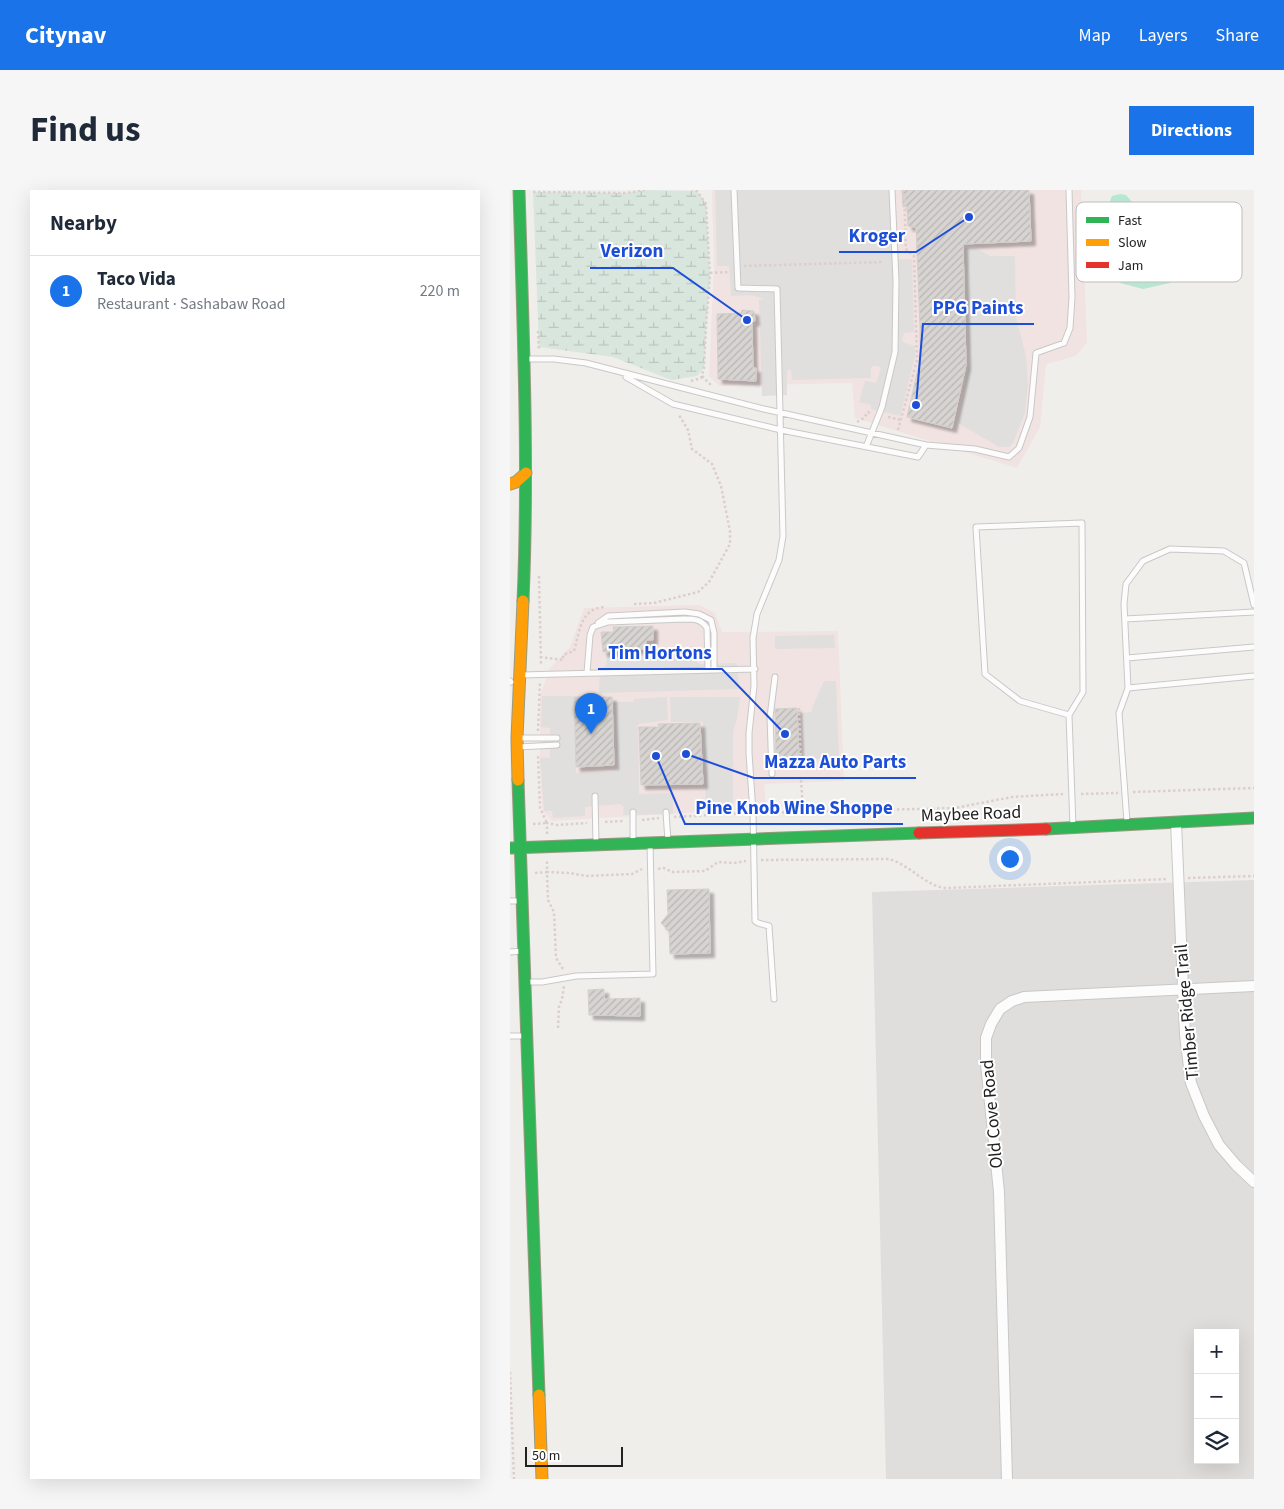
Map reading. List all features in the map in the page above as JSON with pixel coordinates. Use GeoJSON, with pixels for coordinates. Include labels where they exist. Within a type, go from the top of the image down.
{"type":"FeatureCollection","features":[{"type":"Feature","properties":{"kind":"main road"},"geometry":{"type":"LineString","coordinates":[[519,190],[524,359],[526,530],[513,677],[518,743],[515,848],[522,901],[542,1479]]}},
{"type":"Feature","properties":{"kind":"main road"},"geometry":{"type":"LineString","coordinates":[[510,484],[526,474]]}},
{"type":"Feature","properties":{"kind":"main road","name":"Maybee Road"},"geometry":{"type":"LineString","coordinates":[[515,848],[1073,828],[1254,818]]}},
{"type":"Feature","properties":{"kind":"street","name":"Timber Ridge Trail"},"geometry":{"type":"LineString","coordinates":[[1176,822],[1185,1035],[1191,1083],[1219,1145],[1254,1182]]}},
{"type":"Feature","properties":{"kind":"street","name":"Old Cove Road"},"geometry":{"type":"LineString","coordinates":[[1008,1479],[999,1192],[986,1064],[986,1038],[988,1031],[1000,1009],[1012,1001],[1024,997],[1254,986]]}},
{"type":"Feature","properties":{"kind":"lane"},"geometry":{"type":"LineString","coordinates":[[734,190],[738,288],[777,288],[783,536],[779,560],[757,614],[753,638],[755,669],[749,733],[756,921],[769,926],[774,999]]}},
{"type":"Feature","properties":{"kind":"lane"},"geometry":{"type":"LineString","coordinates":[[866,447],[882,407],[895,352],[896,281],[892,190]]}},
{"type":"Feature","properties":{"kind":"lane"},"geometry":{"type":"LineString","coordinates":[[524,359],[554,359],[586,363],[622,374],[780,413],[926,445],[975,449],[1009,457],[1019,448],[1030,417],[1036,353],[1064,343],[1070,328],[1072,297],[1069,190]]}},
{"type":"Feature","properties":{"kind":"lane"},"geometry":{"type":"LineString","coordinates":[[622,374],[666,400],[681,406],[781,430],[918,457],[926,445]]}},
{"type":"Feature","properties":{"kind":"lane"},"geometry":{"type":"LineString","coordinates":[[1069,715],[1020,701],[985,674],[976,527],[1082,524],[1083,692],[1069,715],[1073,828]]}},
{"type":"Feature","properties":{"kind":"lane"},"geometry":{"type":"LineString","coordinates":[[1127,825],[1119,713],[1128,688],[1124,604],[1126,584],[1143,561],[1170,549],[1224,551],[1244,563],[1254,605]]}},
{"type":"Feature","properties":{"kind":"lane"},"geometry":{"type":"LineString","coordinates":[[1125,619],[1254,612]]}},
{"type":"Feature","properties":{"kind":"lane"},"geometry":{"type":"LineString","coordinates":[[587,673],[590,635],[594,627],[608,622],[696,619],[703,623],[706,628],[711,670]]}},
{"type":"Feature","properties":{"kind":"lane"},"geometry":{"type":"LineString","coordinates":[[1127,658],[1254,647]]}},
{"type":"Feature","properties":{"kind":"lane"},"geometry":{"type":"LineString","coordinates":[[513,677],[587,673],[755,669]]}},
{"type":"Feature","properties":{"kind":"lane"},"geometry":{"type":"LineString","coordinates":[[1128,688],[1254,676]]}},
{"type":"Feature","properties":{"kind":"lane"},"geometry":{"type":"LineString","coordinates":[[772,774],[770,717],[775,677]]}},
{"type":"Feature","properties":{"kind":"lane"},"geometry":{"type":"LineString","coordinates":[[518,743],[557,738]]}},
{"type":"Feature","properties":{"kind":"lane"},"geometry":{"type":"LineString","coordinates":[[518,743],[557,745]]}},
{"type":"Feature","properties":{"kind":"lane"},"geometry":{"type":"LineString","coordinates":[[595,796],[596,844]]}},
{"type":"Feature","properties":{"kind":"lane"},"geometry":{"type":"LineString","coordinates":[[633,812],[634,843]]}},
{"type":"Feature","properties":{"kind":"lane"},"geometry":{"type":"LineString","coordinates":[[666,815],[668,842]]}},
{"type":"Feature","properties":{"kind":"lane"},"geometry":{"type":"LineString","coordinates":[[525,982],[542,982],[576,976],[653,974],[650,842]]}},
{"type":"Feature","properties":{"kind":"lane"},"geometry":{"type":"LineString","coordinates":[[510,901],[522,901]]}},
{"type":"Feature","properties":{"kind":"lane"},"geometry":{"type":"LineString","coordinates":[[510,952],[524,951]]}},
{"type":"Feature","properties":{"kind":"lane"},"geometry":{"type":"LineString","coordinates":[[510,1036],[526,1036]]}},
{"type":"Feature","properties":{"kind":"path"},"geometry":{"type":"LineString","coordinates":[[533,192],[626,193],[645,190]]}},
{"type":"Feature","properties":{"kind":"path"},"geometry":{"type":"LineString","coordinates":[[685,390],[687,382],[701,378],[704,368],[710,273],[706,204],[697,191],[692,190]]}},
{"type":"Feature","properties":{"kind":"path"},"geometry":{"type":"LineString","coordinates":[[898,431],[917,360],[914,256],[906,249],[904,190]]}},
{"type":"Feature","properties":{"kind":"path"},"geometry":{"type":"LineString","coordinates":[[743,266],[882,262]]}},
{"type":"Feature","properties":{"kind":"path"},"geometry":{"type":"LineString","coordinates":[[710,273],[729,272]]}},
{"type":"Feature","properties":{"kind":"path"},"geometry":{"type":"LineString","coordinates":[[628,605],[654,603],[698,592],[709,582],[730,544],[730,531],[721,486],[712,464],[692,448],[688,430],[679,415],[681,406]]}},
{"type":"Feature","properties":{"kind":"path"},"geometry":{"type":"LineString","coordinates":[[888,417],[901,420]]}},
{"type":"Feature","properties":{"kind":"path"},"geometry":{"type":"LineString","coordinates":[[540,657],[563,660],[563,655],[574,651],[584,617],[594,608],[611,606]]}},
{"type":"Feature","properties":{"kind":"path"},"geometry":{"type":"LineString","coordinates":[[799,708],[801,766]]}},
{"type":"Feature","properties":{"kind":"path"},"geometry":{"type":"LineString","coordinates":[[801,780],[803,812]]}},
{"type":"Feature","properties":{"kind":"path"},"geometry":{"type":"LineString","coordinates":[[547,823],[557,825],[633,821],[666,815],[955,808],[1012,797],[1254,788]]}},
{"type":"Feature","properties":{"kind":"path"},"geometry":{"type":"LineString","coordinates":[[541,873],[570,872],[586,876],[632,874],[640,869],[664,868],[672,872],[705,872],[718,862],[889,859],[906,866],[936,886],[946,888],[1254,876]]}},
{"type":"Feature","properties":{"kind":"path"},"geometry":{"type":"LineString","coordinates":[[547,872],[548,900],[554,912],[556,958],[564,971],[564,989],[558,1007],[558,1028]]}},
{"type":"Feature","properties":{"kind":"path"},"geometry":{"type":"LineString","coordinates":[[510,1372],[514,1479]]}},
{"type":"Feature","properties":{"kind":"shaded area"},"geometry":{"type":"Polygon","coordinates":[[[712,190],[1081,190],[1081,202],[1076,202],[1076,282],[1085,282],[1087,342],[1076,356],[1046,364],[1040,427],[1017,468],[855,418],[852,383],[719,386],[709,376],[714,267],[712,190]]]}},
{"type":"Feature","properties":{"kind":"shaded area"},"geometry":{"type":"Polygon","coordinates":[[[715,190],[892,190],[896,259],[912,259],[914,332],[904,333],[902,340],[915,346],[915,357],[900,416],[871,409],[871,405],[859,402],[865,381],[876,383],[881,368],[878,366],[872,366],[871,378],[792,380],[791,370],[787,370],[787,395],[762,396],[759,300],[765,299],[750,295],[731,296],[729,266],[717,266],[715,190]]]}},
{"type":"Feature","properties":{"kind":"shaded area"},"geometry":{"type":"Polygon","coordinates":[[[965,248],[976,248],[990,256],[1015,256],[1016,317],[1026,356],[1028,384],[1025,413],[1013,443],[1009,447],[999,447],[958,423],[969,364],[965,248]]]}},
{"type":"Feature","properties":{"kind":"shaded area"},"geometry":{"type":"Polygon","coordinates":[[[699,605],[715,613],[722,632],[838,631],[844,781],[764,784],[766,808],[552,821],[543,812],[542,806],[540,696],[550,668],[570,647],[584,608],[699,605]]]}},
{"type":"Feature","properties":{"kind":"shaded area"},"geometry":{"type":"Polygon","coordinates":[[[834,635],[835,648],[775,649],[775,636],[834,635]]]}},
{"type":"Feature","properties":{"kind":"shaded area"},"geometry":{"type":"Polygon","coordinates":[[[697,653],[697,662],[700,664],[737,663],[739,689],[599,693],[600,668],[606,666],[607,656],[697,653]]]}},
{"type":"Feature","properties":{"kind":"shaded area"},"geometry":{"type":"Polygon","coordinates":[[[824,681],[836,681],[839,759],[803,759],[801,713],[812,712],[824,681]]]}},
{"type":"Feature","properties":{"kind":"shaded area"},"geometry":{"type":"Polygon","coordinates":[[[542,696],[573,696],[576,773],[617,772],[614,702],[634,702],[634,699],[667,697],[668,720],[638,724],[639,794],[673,793],[673,814],[623,815],[624,807],[621,804],[585,807],[585,816],[553,818],[552,811],[544,811],[540,758],[550,758],[550,728],[541,727],[542,696]]]}},
{"type":"Feature","properties":{"kind":"shaded area"},"geometry":{"type":"Polygon","coordinates":[[[670,697],[740,697],[733,731],[733,806],[706,807],[703,722],[671,722],[670,697]]]}},
{"type":"Feature","properties":{"kind":"shaded area"},"geometry":{"type":"Polygon","coordinates":[[[1254,880],[1254,1479],[886,1479],[872,892],[1254,880]]]}},
{"type":"Feature","properties":{"kind":"green space"},"geometry":{"type":"Polygon","coordinates":[[[645,190],[697,191],[706,204],[710,276],[704,368],[697,376],[671,380],[613,357],[539,347],[533,192],[626,193],[645,190]]]}},
{"type":"Feature","properties":{"kind":"green space"},"geometry":{"type":"Polygon","coordinates":[[[1126,195],[1132,202],[1110,202],[1112,196],[1126,195]]]}},
{"type":"Feature","properties":{"kind":"green space"},"geometry":{"type":"Polygon","coordinates":[[[1120,282],[1171,282],[1143,289],[1120,282]]]}},
{"type":"Feature","properties":{"kind":"building"},"geometry":{"type":"Polygon","coordinates":[[[902,190],[1029,190],[1031,241],[963,244],[966,365],[952,428],[907,417],[920,360],[920,327],[916,227],[908,226],[907,206],[903,207],[902,190]]]}},
{"type":"Feature","properties":{"kind":"building"},"geometry":{"type":"Polygon","coordinates":[[[742,310],[754,311],[755,321],[752,322],[753,368],[756,368],[756,381],[718,379],[717,314],[741,313],[742,310]]]}},
{"type":"Feature","properties":{"kind":"building"},"geometry":{"type":"Polygon","coordinates":[[[653,626],[653,640],[646,640],[646,649],[603,652],[601,632],[614,632],[613,627],[653,626]]]}},
{"type":"Feature","properties":{"kind":"building"},"geometry":{"type":"Polygon","coordinates":[[[574,697],[612,697],[614,765],[576,767],[574,697]]]}},
{"type":"Feature","properties":{"kind":"building"},"geometry":{"type":"Polygon","coordinates":[[[797,708],[799,759],[776,760],[775,709],[797,708]]]}},
{"type":"Feature","properties":{"kind":"building"},"geometry":{"type":"Polygon","coordinates":[[[700,723],[703,784],[641,785],[639,727],[659,727],[658,724],[700,723]]]}},
{"type":"Feature","properties":{"kind":"building"},"geometry":{"type":"Polygon","coordinates":[[[709,889],[710,953],[670,954],[669,931],[661,923],[668,914],[667,890],[709,889]]]}},
{"type":"Feature","properties":{"kind":"building"},"geometry":{"type":"Polygon","coordinates":[[[604,989],[604,999],[640,998],[640,1016],[589,1015],[588,990],[604,989]]]}},
{"type":"Feature","properties":{"kind":"traffic: fast"},"geometry":{"type":"LineString","coordinates":[[519,190],[524,344],[525,550],[523,601]]}},
{"type":"Feature","properties":{"kind":"traffic: fast"},"geometry":{"type":"LineString","coordinates":[[518,780],[539,1395]]}},
{"type":"Feature","properties":{"kind":"traffic: fast"},"geometry":{"type":"LineString","coordinates":[[1046,829],[1254,818]]}},
{"type":"Feature","properties":{"kind":"traffic: fast"},"geometry":{"type":"LineString","coordinates":[[511,848],[919,833]]}},
{"type":"Feature","properties":{"kind":"traffic: slow"},"geometry":{"type":"LineString","coordinates":[[510,484],[516,482],[526,473]]}},
{"type":"Feature","properties":{"kind":"traffic: slow"},"geometry":{"type":"LineString","coordinates":[[518,780],[517,738],[523,601]]}},
{"type":"Feature","properties":{"kind":"traffic: slow"},"geometry":{"type":"LineString","coordinates":[[539,1395],[542,1479]]}},
{"type":"Feature","properties":{"kind":"traffic: jam"},"geometry":{"type":"LineString","coordinates":[[919,833],[1046,829]]}},
{"type":"Feature","properties":{"kind":"place","name":"Kroger"},"geometry":{"type":"Point","coordinates":[969,217]}},
{"type":"Feature","properties":{"kind":"place","name":"Verizon"},"geometry":{"type":"Point","coordinates":[747,320]}},
{"type":"Feature","properties":{"kind":"place","name":"PPG Paints"},"geometry":{"type":"Point","coordinates":[916,405]}},
{"type":"Feature","properties":{"kind":"place","name":"Taco Vida"},"geometry":{"type":"Point","coordinates":[591,734]}},
{"type":"Feature","properties":{"kind":"place","name":"Tim Hortons"},"geometry":{"type":"Point","coordinates":[785,734]}},
{"type":"Feature","properties":{"kind":"place","name":"Mazza Auto Parts"},"geometry":{"type":"Point","coordinates":[686,754]}},
{"type":"Feature","properties":{"kind":"place","name":"Pine Knob Wine Shoppe"},"geometry":{"type":"Point","coordinates":[656,756]}}]}
